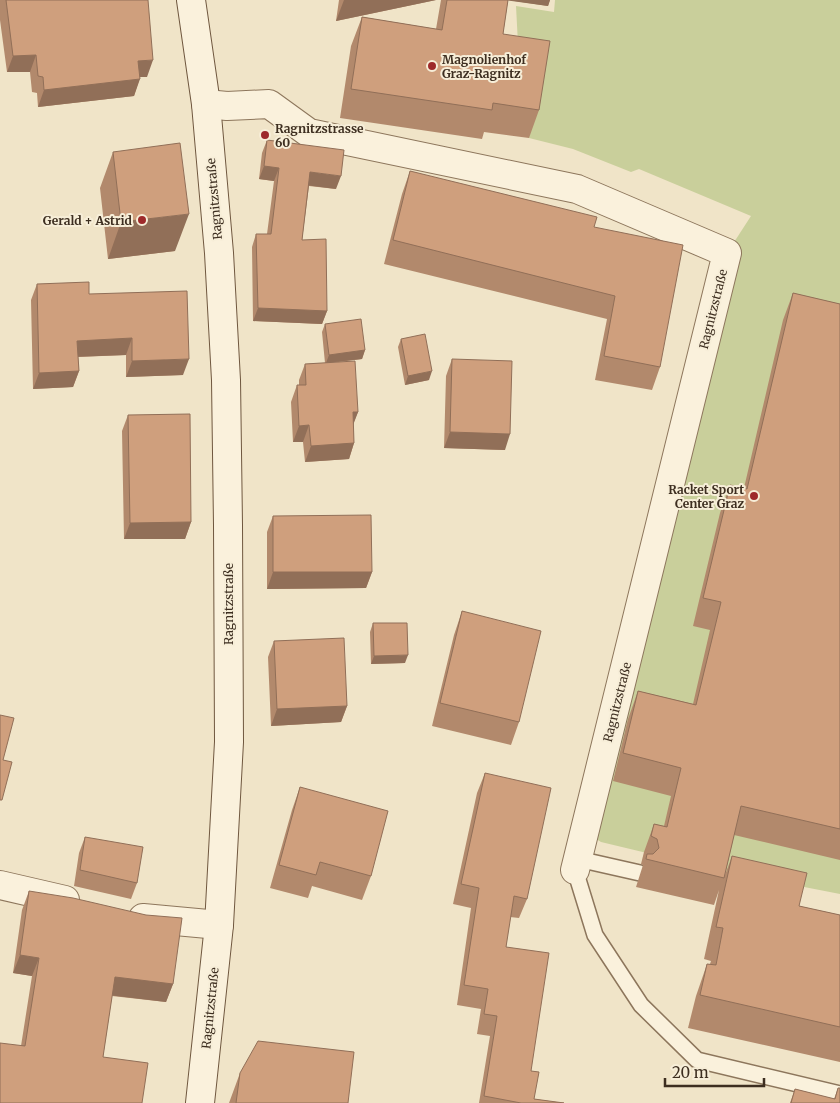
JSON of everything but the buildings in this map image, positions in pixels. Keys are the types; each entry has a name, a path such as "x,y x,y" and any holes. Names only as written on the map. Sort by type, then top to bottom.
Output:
{"street":[{"name":"Ragnitzstraße","path":"192,0 206,104 219,254 226,380 229,742 219,925 200,1103"},
{"name":"Ragnitzstraße","path":"206,104 227,106 269,104 308,133 578,189 727,253 577,865"},
{"path":"0,885 86,905"},
{"path":"115,912 143,918 219,925"}],"lane":[{"path":"640,873 577,865 595,935 641,1005 697,1060 840,1094"}],"green space":[{"name":"Racket Sport Center Graz","path":"555,0 840,0 840,894 722,871 601,842 585,832 727,253 751,216 639,169 631,172 573,149 529,138 519,63 516,6 554,12"}],"place":[{"name":"Magnolienhof Graz-Ragnitz","path":"432,66"},
{"name":"Ragnitzstrasse 60","path":"265,135"},
{"name":"Gerald + Astrid","path":"142,220"},
{"name":"Racket Sport Center Graz","path":"754,496"}]}
